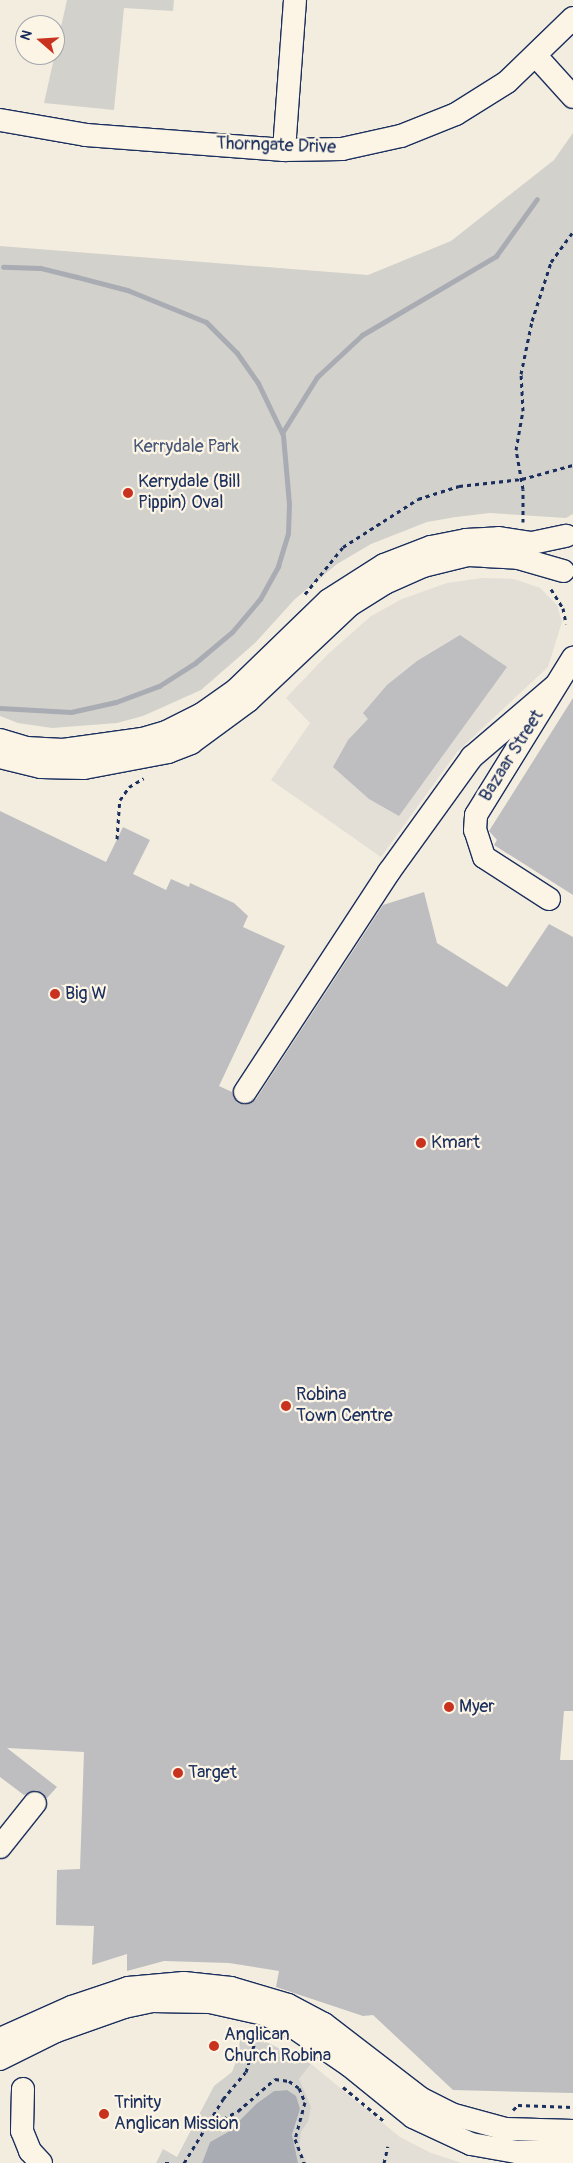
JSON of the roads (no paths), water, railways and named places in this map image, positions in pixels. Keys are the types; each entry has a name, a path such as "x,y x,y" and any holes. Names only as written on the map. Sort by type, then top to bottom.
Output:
{"street":[{"path":"284,150 296,0"},
{"name":"Thorngate Drive","path":"0,120 86,134 284,150 342,149 429,126 478,101 536,56 573,18"},
{"path":"536,56 573,97"},
{"path":"561,579 559,553 569,533"},
{"path":"0,740 26,748 63,750 142,739 166,732 202,714 236,690 329,600 384,565 431,547 466,540 499,538 532,543 569,533"},
{"path":"0,757 23,764 58,769 94,766 168,752 191,743 248,702 350,604 385,583 423,566 468,555 518,558 561,579"},
{"name":"Bazaar Street","path":"548,899 510,877 484,857 475,830 476,815 573,658"},
{"path":"245,1092 389,872 472,757 554,687"},
{"path":"0,766 12,769 23,764"},
{"path":"0,1847 35,1803"},
{"path":"0,2039 72,2007 128,1988 184,1983 231,1988 288,2005 324,2024 420,2098 450,2114 506,2129 563,2131 563,2154 479,2147 432,2127 399,2108 350,2066 296,2029 264,2014 210,2002 152,2001 124,2006 74,2023 0,2059"},
{"path":"23,2089 20,2112 22,2131 29,2159"}],"waterway":[{"path":"282,433 317,377 362,335 496,256 537,199"},
{"path":"0,708 71,712 116,702 159,686 195,663 232,632 260,599 278,566 288,533 289,504 283,435 258,383 237,353 206,322 127,290 40,268 3,267"}],"place":[{"name":"Kerrydale (Bill Pippin) Oval","path":"128,493"},
{"name":"Big W","path":"55,994"},
{"name":"Kmart","path":"421,1143"},
{"name":"Robina Town Centre","path":"286,1406"},
{"name":"Myer","path":"449,1707"},
{"name":"Target","path":"178,1773"},
{"name":"Anglican Church Robina","path":"214,2046"},
{"name":"Trinity Anglican Mission","path":"104,2114"}],"park label":[{"name":"Kerrydale Park","path":"186,447"}]}
